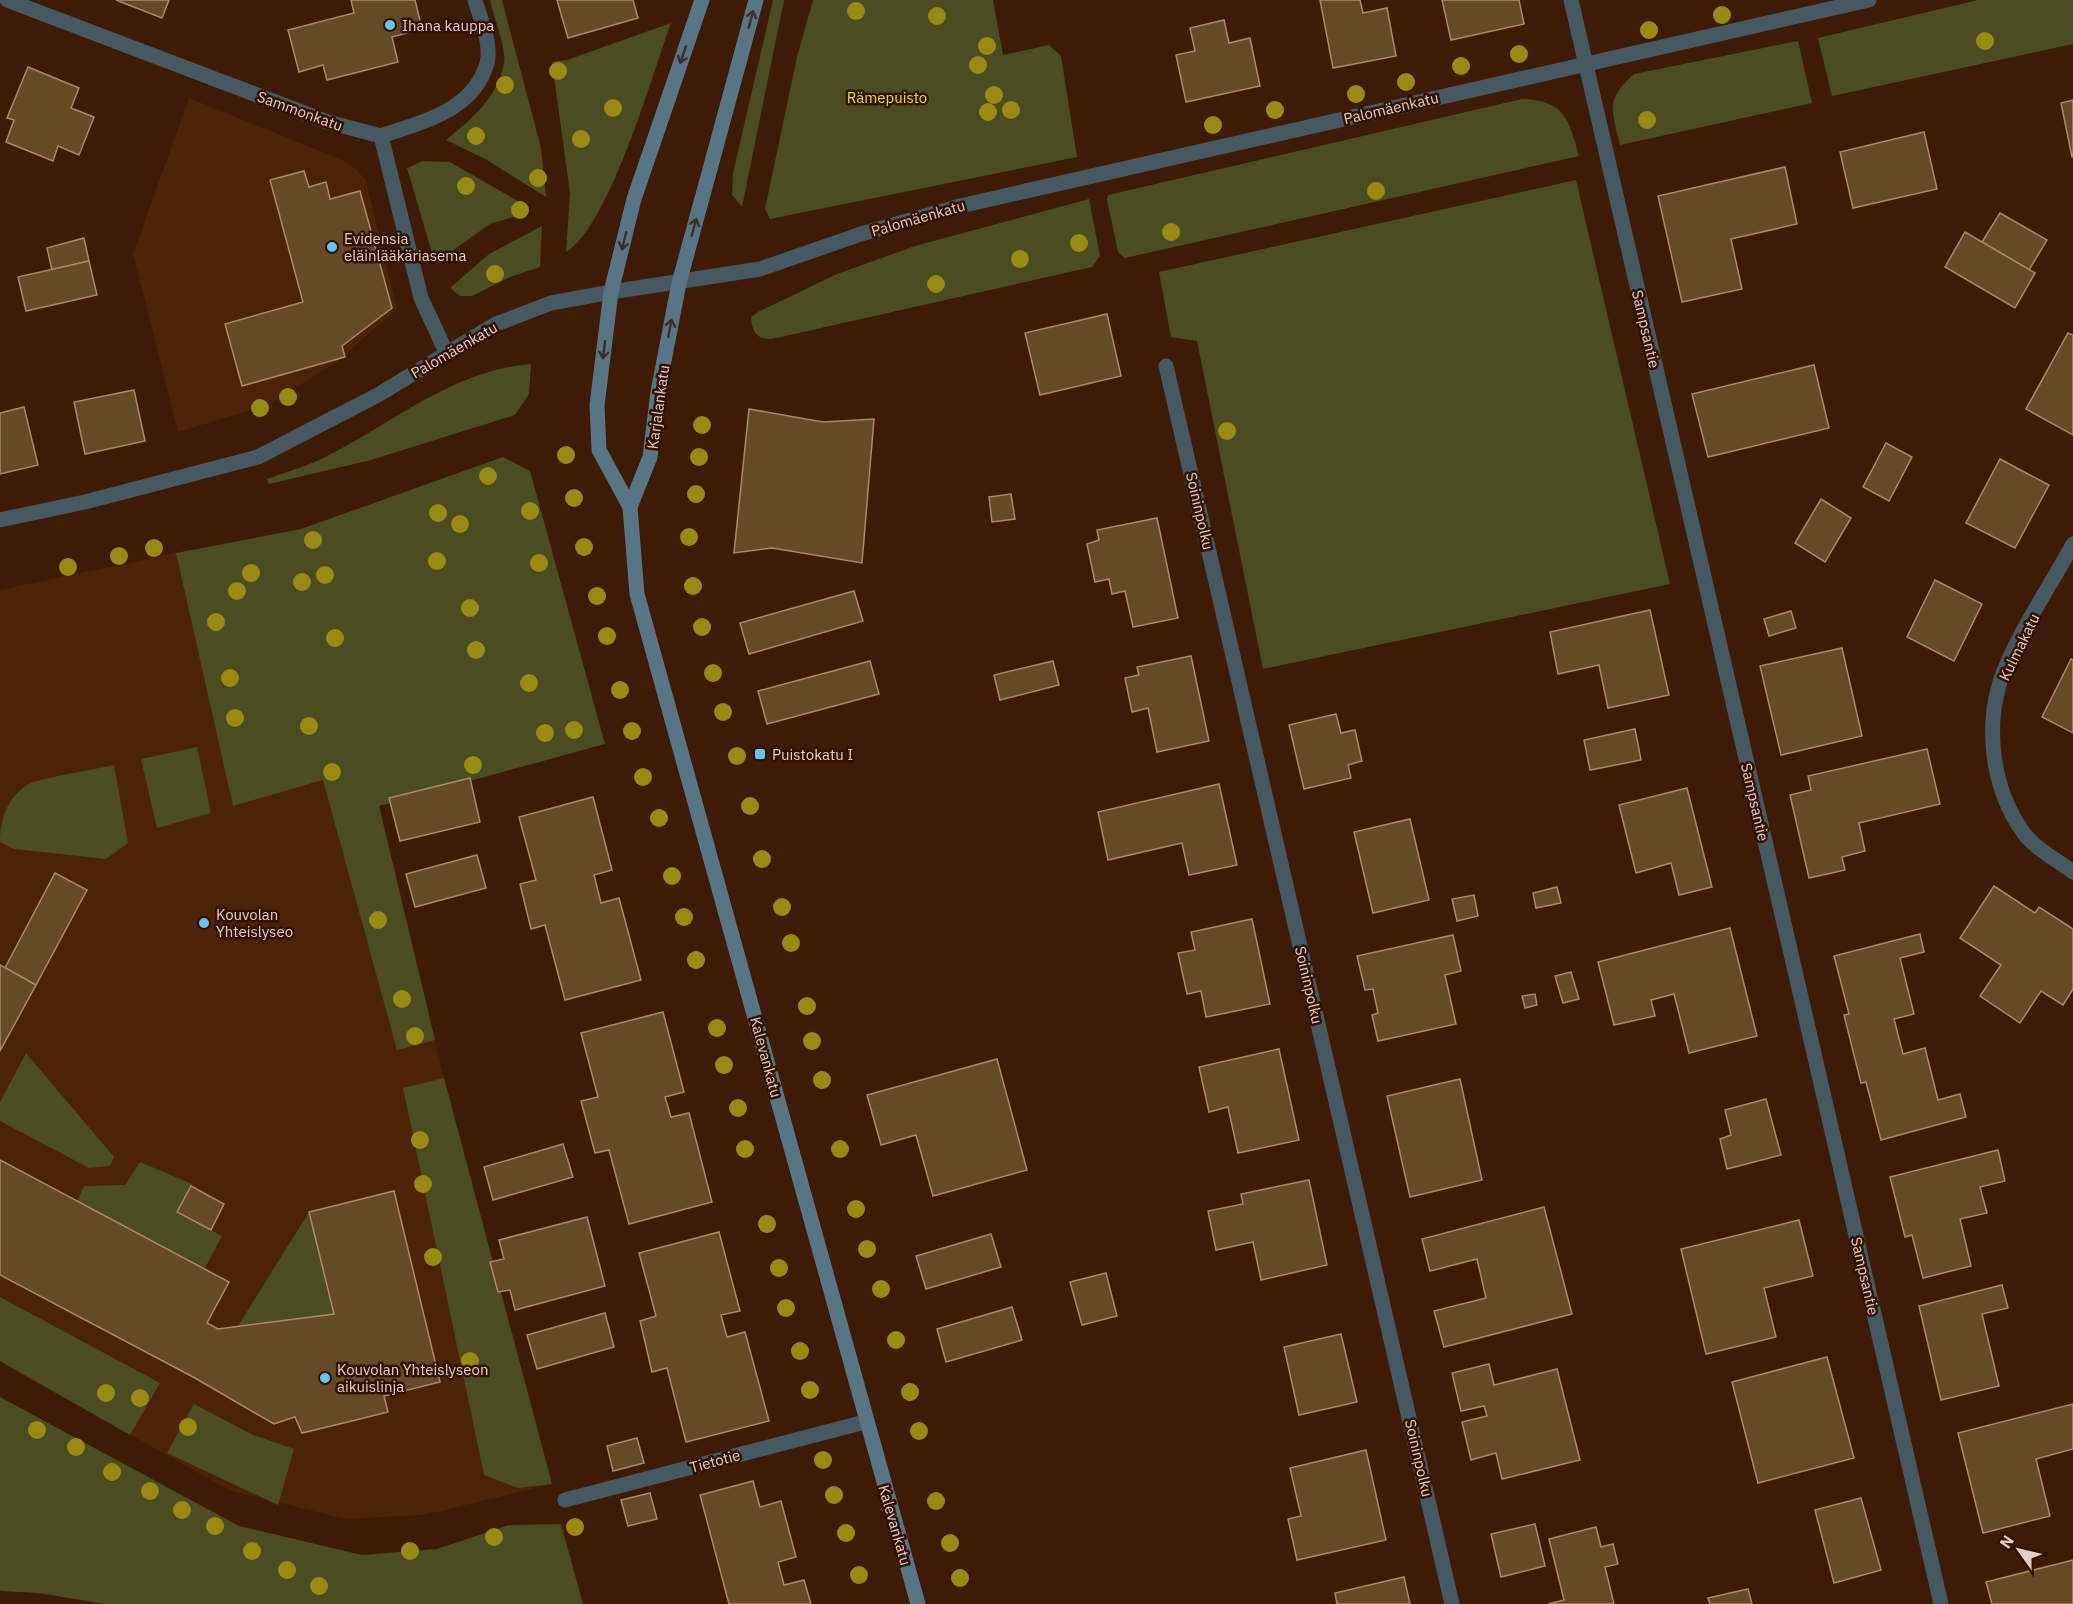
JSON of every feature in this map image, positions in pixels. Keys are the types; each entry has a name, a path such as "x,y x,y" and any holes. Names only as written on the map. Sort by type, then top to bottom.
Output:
{"main road":[{"path":"630,507 599,450 597,405 611,292 634,199 702,0"},
{"name":"Karjalankatu","path":"630,507 650,457 658,392 679,283 756,0"},
{"name":"Kalevankatu","path":"630,507 637,594 865,1422 918,1604"}],"street":[{"name":"Sammonkatu","path":"7,0 328,122 381,136"},
{"path":"447,354 421,298 381,136 446,113 467,96 480,78 488,62 486,42 475,0"},
{"name":"Sampsantie","path":"1571,0 1584,65 1941,1604"},
{"name":"Palomäenkatu","path":"0,520 85,502 258,457 376,396 496,324 538,307 611,292 760,269 861,234 960,206 1869,0"},
{"name":"Soininpolku","path":"1166,366 1452,1604"},
{"name":"Kulmakatu","path":"2073,544 2012,656 2000,683 1992,721 1994,758 1998,775 2003,793 2023,833 2073,872"},
{"name":"Tietotie","path":"565,1500 865,1422"}],"shaded area":[{"path":"189,98 345,161 356,169 366,180 397,309 335,363 268,405 178,432 133,254"},
{"name":"Kouvolan Yhteislyseo","path":"176,553 233,805 363,769 379,805 444,1078 552,1484 424,1515 345,1519 229,1490 0,1362 0,590"}],"green space":[{"path":"490,0 502,0 541,148 546,197 487,160 446,140 465,124 490,97 501,75 504,50"},
{"path":"773,0 784,0 742,207 732,195 733,173"},
{"name":"Rämepuisto","path":"813,0 993,0 1003,55 1049,45 1061,56 1077,157 770,219 765,209 797,57"},
{"path":"1978,0 2073,0 2073,44 1832,96 1818,38"},
{"path":"671,23 628,148 613,182 598,213 582,237 566,252 570,193 552,62 567,60"},
{"path":"1798,41 1812,103 1620,145 1613,106 1618,91 1634,74"},
{"path":"1522,99 1547,103 1562,114 1568,122 1579,156 1125,258 1118,252 1107,200 1108,195"},
{"path":"423,161 450,162 528,207 527,213 490,224 435,263 407,168"},
{"path":"1576,180 1670,584 1263,669 1197,341 1171,337 1159,272"},
{"path":"1089,199 1100,256 1092,267 772,339 762,338 752,327 751,317 758,312 837,274 915,246"},
{"path":"542,226 540,267 510,277 472,296 460,296 450,288 489,254"},
{"path":"531,364 529,394 515,415 371,460 269,484 267,479 323,458 448,388 502,368"},
{"path":"503,457 530,471 605,744 379,806 435,1040 397,1050 323,780 233,806 176,553 301,529"},
{"path":"197,747 211,813 157,828 141,759"},
{"path":"114,765 128,843 106,859 14,849 0,842 1,826 6,810 14,796 27,785"},
{"path":"26,1053 114,1157 110,1166 89,1168 0,1121 0,1102"},
{"path":"444,1078 552,1484 518,1488 484,1475 403,1088"},
{"path":"140,1162 192,1184 177,1212 222,1236 205,1268 77,1201 84,1186 125,1185"},
{"path":"309,1212 334,1314 238,1326"},
{"path":"0,1297 160,1383 130,1435 0,1361"},
{"path":"0,1397 239,1526 362,1555 437,1549 509,1525 561,1524 583,1604 104,1604 39,1593 0,1591"},
{"path":"194,1404 253,1435 294,1449 278,1505 167,1453"}],"building":[{"path":"116,0 169,0 162,18"},
{"path":"351,0 415,0 422,29 392,37 398,62 327,80 323,65 299,72 288,30 354,13"},
{"path":"557,0 633,0 638,18 568,38"},
{"path":"1320,0 1360,0 1363,13 1387,8 1396,56 1333,68"},
{"path":"1442,0 1519,0 1524,24 1451,40"},
{"path":"1224,20 1229,43 1250,38 1260,86 1186,102 1176,55 1195,51 1190,28"},
{"path":"28,67 79,88 71,108 94,117 79,155 58,146 53,161 6,142 14,120 7,118"},
{"path":"2073,100 2073,157 2072,157 2061,103"},
{"path":"1924,132 1937,189 1853,208 1840,152"},
{"path":"1785,167 1797,224 1731,239 1742,289 1682,302 1658,196"},
{"name":"Evidensia eläinlääkäriasema","path":"304,171 309,187 326,182 330,199 360,191 392,308 342,346 345,357 242,386 225,324 303,302 270,180"},
{"path":"2000,213 2047,240 2029,270 1982,242"},
{"path":"1965,232 2035,273 2015,308 1945,267"},
{"path":"84,238 89,261 52,270 47,248"},
{"path":"89,261 97,295 26,311 18,277"},
{"path":"1107,314 1121,376 1040,395 1025,333"},
{"path":"2068,333 2073,335 2073,435 2026,409"},
{"path":"1814,365 1829,428 1708,457 1692,394"},
{"path":"134,390 145,441 85,454 74,402"},
{"path":"24,407 38,465 0,474 0,413"},
{"path":"749,409 823,422 874,419 862,563 772,548 734,553"},
{"path":"1886,443 1912,457 1889,501 1863,487"},
{"path":"2000,459 2049,485 2015,548 1966,523"},
{"path":"1011,494 1015,519 992,522 989,497"},
{"path":"1821,499 1851,518 1825,562 1795,543"},
{"path":"1157,518 1178,618 1133,627 1125,591 1112,594 1109,579 1095,582 1087,544 1099,540 1097,530"},
{"path":"1935,580 1982,604 1954,661 1907,637"},
{"path":"854,591 863,621 749,654 740,623"},
{"path":"1650,610 1669,695 1608,708 1599,665 1558,674 1550,632"},
{"path":"1791,611 1796,628 1769,636 1764,619"},
{"path":"1842,648 1862,736 1781,755 1760,666"},
{"path":"1191,656 1209,741 1157,752 1148,708 1132,712 1125,678 1139,675 1137,667"},
{"path":"2071,659 2073,660 2073,733 2042,717"},
{"path":"870,661 879,694 767,724 758,691"},
{"path":"1053,661 1059,685 1000,700 994,675"},
{"path":"1336,714 1341,733 1355,730 1362,761 1348,765 1351,778 1304,789 1289,725"},
{"path":"1635,729 1641,760 1590,770 1584,740"},
{"path":"1927,749 1940,804 1859,823 1865,851 1842,857 1845,870 1809,878 1790,795 1811,790 1808,776"},
{"path":"470,778 480,822 400,841 389,798"},
{"path":"1219,784 1237,865 1189,875 1182,843 1108,860 1098,812"},
{"path":"1687,788 1712,887 1679,895 1671,863 1636,873 1619,805"},
{"path":"593,797 612,870 594,875 601,903 619,898 641,980 565,1000 545,925 531,929 520,884 536,880 519,817"},
{"path":"1410,819 1429,900 1373,913 1354,832"},
{"path":"477,855 486,888 415,907 406,874"},
{"path":"55,873 87,890 36,985 5,968"},
{"path":"1994,886 2035,913 2039,907 2073,929 2073,989 2063,1005 2041,991 2020,1023 1980,996 2001,965 1960,938"},
{"path":"1557,887 1561,903 1536,908 1533,893"},
{"path":"1474,895 1478,916 1457,921 1452,899"},
{"path":"1252,919 1270,1004 1206,1017 1201,991 1187,994 1178,953 1195,950 1191,932"},
{"path":"1730,928 1757,1036 1689,1053 1674,994 1651,1000 1655,1016 1614,1025 1598,962"},
{"path":"1920,934 1924,952 1900,958 1914,1014 1894,1019 1903,1054 1925,1048 1938,1100 1960,1094 1966,1117 1881,1140 1866,1082 1861,1083 1844,1015 1849,1014 1834,956"},
{"path":"1453,935 1461,971 1445,975 1456,1024 1378,1041 1372,1015 1378,1013 1373,989 1365,990 1357,956"},
{"path":"0,965 36,985 0,1051"},
{"path":"1571,972 1579,999 1563,1003 1555,976"},
{"path":"1535,994 1537,1005 1525,1008 1522,996"},
{"path":"663,1012 684,1092 665,1097 671,1117 689,1113 712,1202 629,1224 609,1150 595,1153 581,1101 598,1097 581,1033"},
{"path":"1279,1049 1299,1140 1238,1153 1228,1107 1209,1112 1199,1067"},
{"path":"997,1059 1027,1170 933,1196 916,1135 881,1145 867,1095"},
{"path":"1460,1079 1482,1180 1410,1197 1387,1096"},
{"path":"1766,1099 1781,1155 1727,1169 1720,1139 1731,1135 1725,1110"},
{"path":"563,1144 573,1177 493,1200 484,1167"},
{"path":"1998,1150 2005,1181 1980,1187 1987,1213 1960,1219 1971,1266 1923,1278 1912,1235 1905,1237 1890,1177"},
{"path":"0,1160 229,1282 207,1323 218,1329 334,1314 309,1212 394,1191 440,1382 384,1396 388,1412 302,1433 295,1417 274,1424 195,1378 0,1275"},
{"path":"1309,1180 1327,1265 1261,1280 1253,1242 1216,1250 1208,1211 1243,1204 1241,1194"},
{"path":"191,1186 224,1204 211,1230 177,1212"},
{"path":"1544,1207 1572,1314 1444,1347 1434,1311 1486,1298 1477,1259 1430,1271 1422,1239"},
{"path":"587,1217 605,1286 515,1310 510,1290 498,1292 490,1262 504,1259 499,1240"},
{"path":"1799,1220 1813,1276 1764,1288 1776,1337 1706,1354 1681,1249"},
{"path":"719,1232 740,1311 721,1315 727,1337 745,1332 769,1421 686,1442 667,1368 652,1372 640,1321 656,1316 639,1253"},
{"path":"991,1234 1001,1267 926,1289 916,1256"},
{"path":"1106,1273 1117,1316 1082,1325 1070,1282"},
{"path":"2002,1285 2008,1308 1982,1314 1999,1386 1941,1400 1919,1306"},
{"path":"1012,1307 1022,1340 946,1362 937,1329"},
{"path":"605,1313 614,1347 537,1369 527,1335"},
{"path":"1341,1334 1357,1402 1299,1415 1284,1347"},
{"path":"1827,1357 1854,1458 1758,1483 1732,1382"},
{"path":"1489,1364 1494,1385 1557,1369 1580,1460 1502,1479 1496,1453 1471,1460 1462,1422 1487,1416 1484,1406 1461,1411 1452,1373"},
{"path":"2073,1404 2073,1449 2036,1459 2050,1516 1983,1533 1958,1433"},
{"path":"637,1438 644,1463 613,1471 607,1446"},
{"path":"1366,1450 1386,1540 1297,1560 1288,1519 1301,1516 1290,1468"},
{"path":"753,1481 760,1507 781,1501 796,1557 778,1562 784,1585 804,1580 811,1604 729,1604 700,1495"},
{"path":"650,1493 657,1519 628,1526 621,1500"},
{"path":"1861,1498 1881,1570 1834,1583 1815,1510"},
{"path":"1535,1524 1545,1566 1501,1577 1491,1534"},
{"path":"1596,1527 1601,1547 1613,1544 1618,1564 1605,1567 1614,1604 1548,1604 1564,1600 1549,1539"},
{"path":"2073,1560 2073,1604 1992,1604 1986,1582"},
{"path":"1404,1577 1410,1604 1337,1604 1335,1593"},
{"path":"1748,1589 1752,1604 1710,1604 1708,1598"}],"place":[{"name":"Ihana kauppa","path":"390,25"},
{"name":"Evidensia eläinlääkäriasema","path":"332,247"},
{"name":"Puistokatu I","path":"760,754"},
{"name":"Kouvolan Yhteislyseo","path":"204,923"},
{"name":"Kouvolan Yhteislyseon aikuislinja","path":"325,1378"}]}
